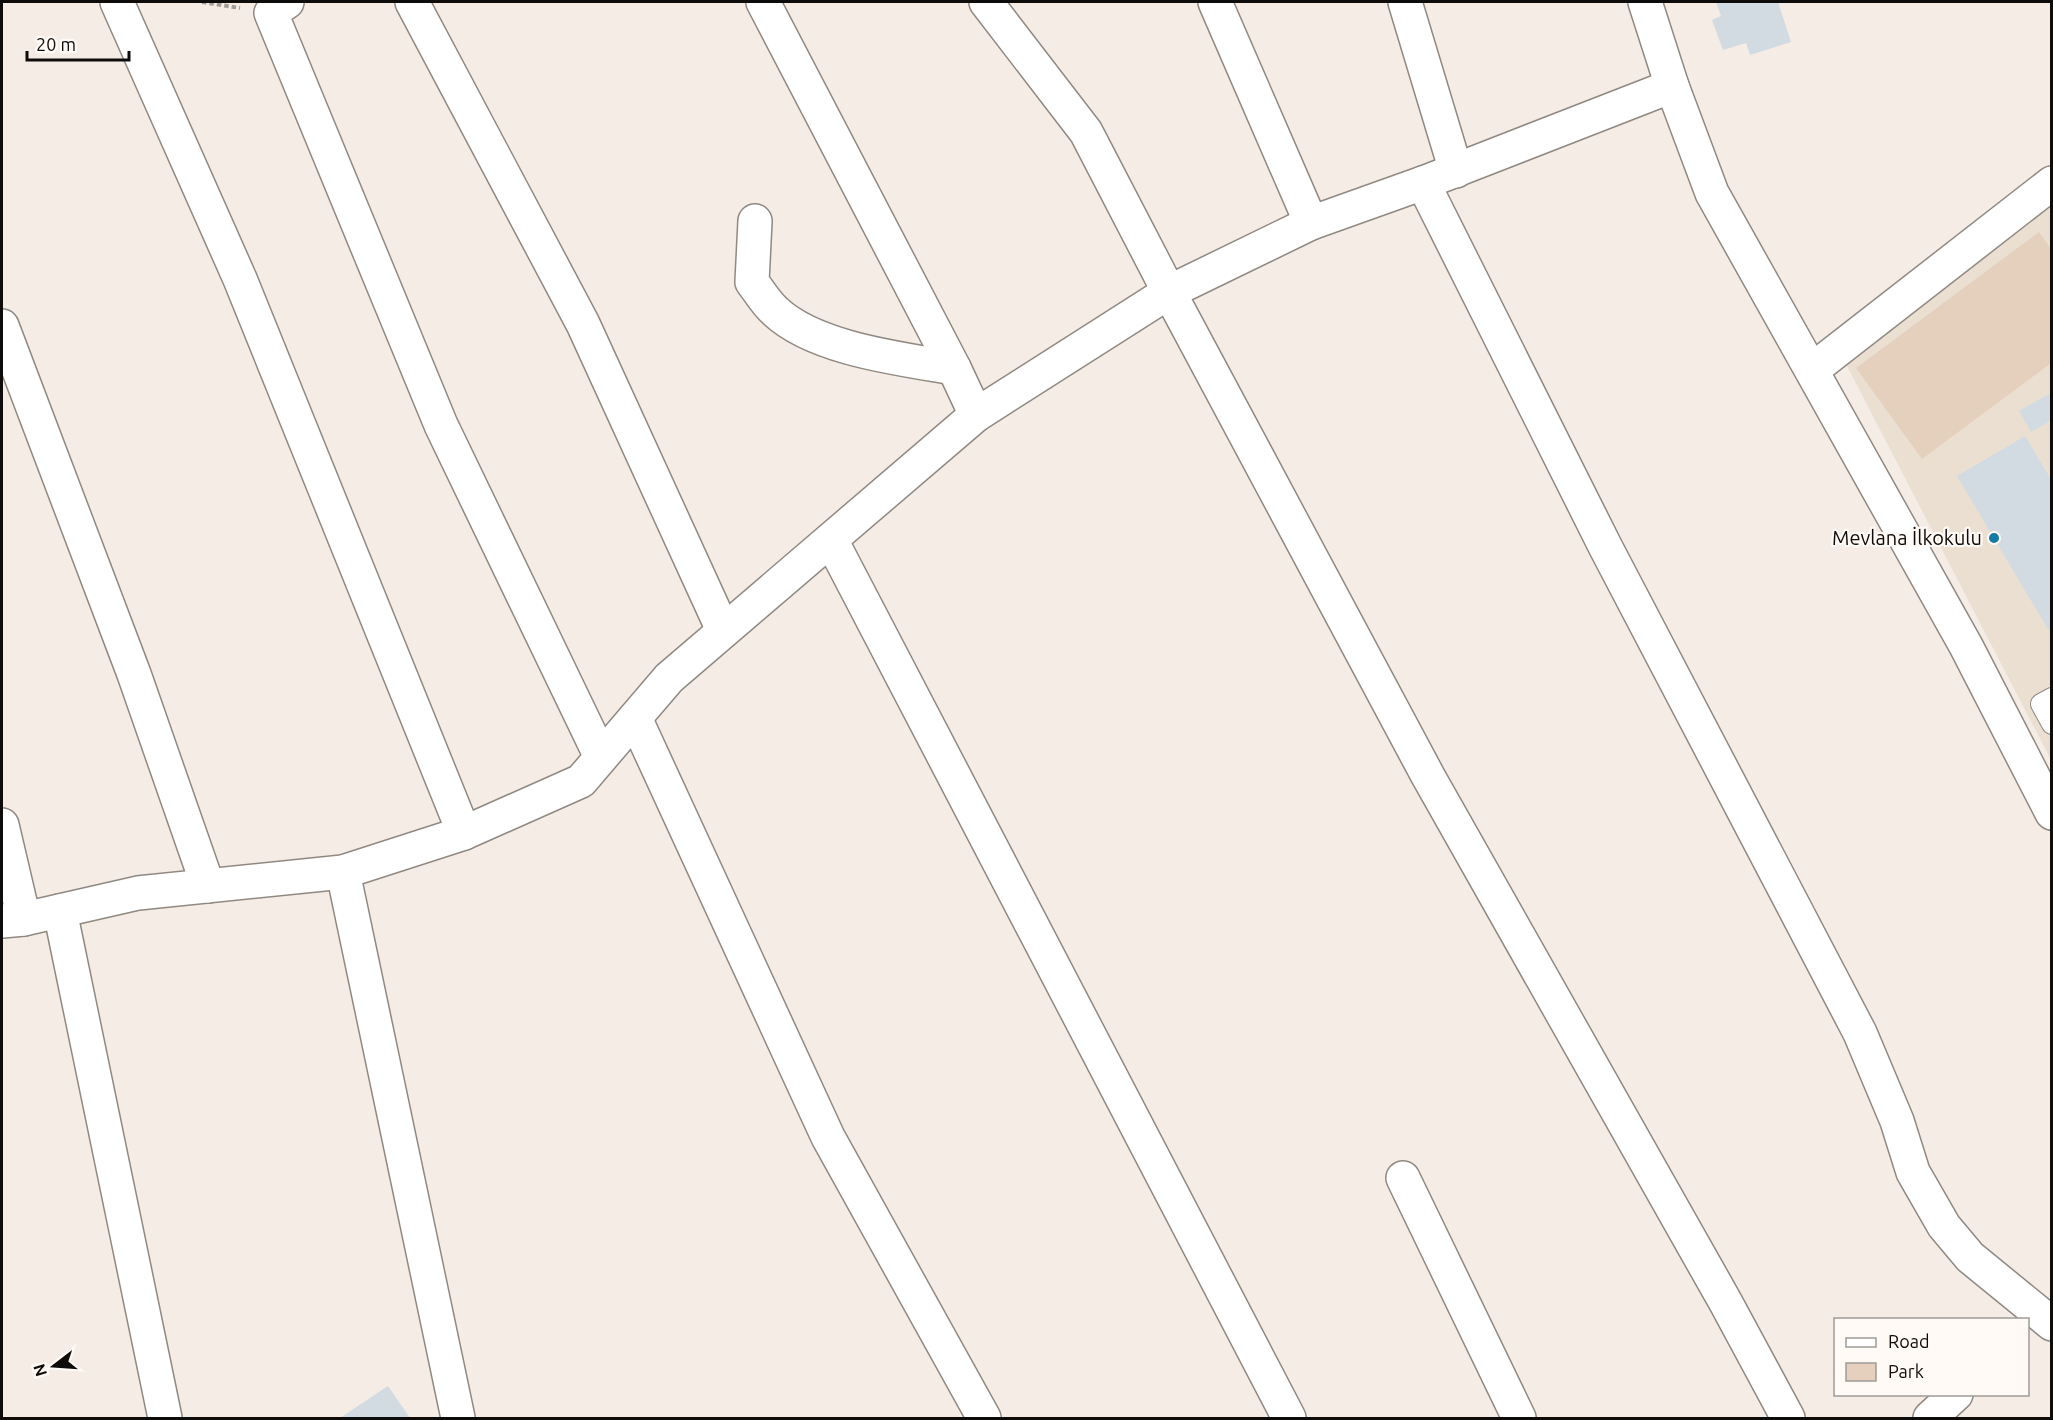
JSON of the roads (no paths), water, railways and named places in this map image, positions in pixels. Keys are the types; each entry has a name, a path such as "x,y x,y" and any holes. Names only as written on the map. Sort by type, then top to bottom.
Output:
{"street":[{"path":"117,2 240,279 464,833"},
{"path":"286,2 271,13 441,425 602,757"},
{"path":"412,2 583,324 723,630"},
{"path":"763,2 954,368 976,415"},
{"path":"986,2 1086,132 1428,776 1726,1303 1788,1419"},
{"path":"1215,2 1311,223"},
{"path":"1405,2 1456,171"},
{"path":"1645,2 1672,86 1712,193 1966,646 2052,813"},
{"path":"2,825 13,920 138,893 343,872 464,833 581,781 669,678 976,415 1169,292 1311,223 1456,171 1672,86"},
{"path":"1423,183 1606,548 1860,1033 1897,1121 1913,1172 1944,1226 1970,1257 2043,1320"},
{"path":"1812,370 2052,183"},
{"path":"754,221 752,282 775,312 808,333 864,351 954,368"},
{"path":"4,341 134,674 208,886"},
{"path":"831,540 1289,1419"},
{"path":"635,718 828,1137 984,1419"},
{"path":"343,872 458,1419"},
{"path":"60,911 165,1419"},
{"path":"1403,1178 1519,1419"},
{"path":"1930,1419 1955,1396"}],"lane":[{"path":"2052,698 2041,704 2052,724"}],"place":[{"name":"Mevlana İlkokulu","path":"1994,538"}]}
